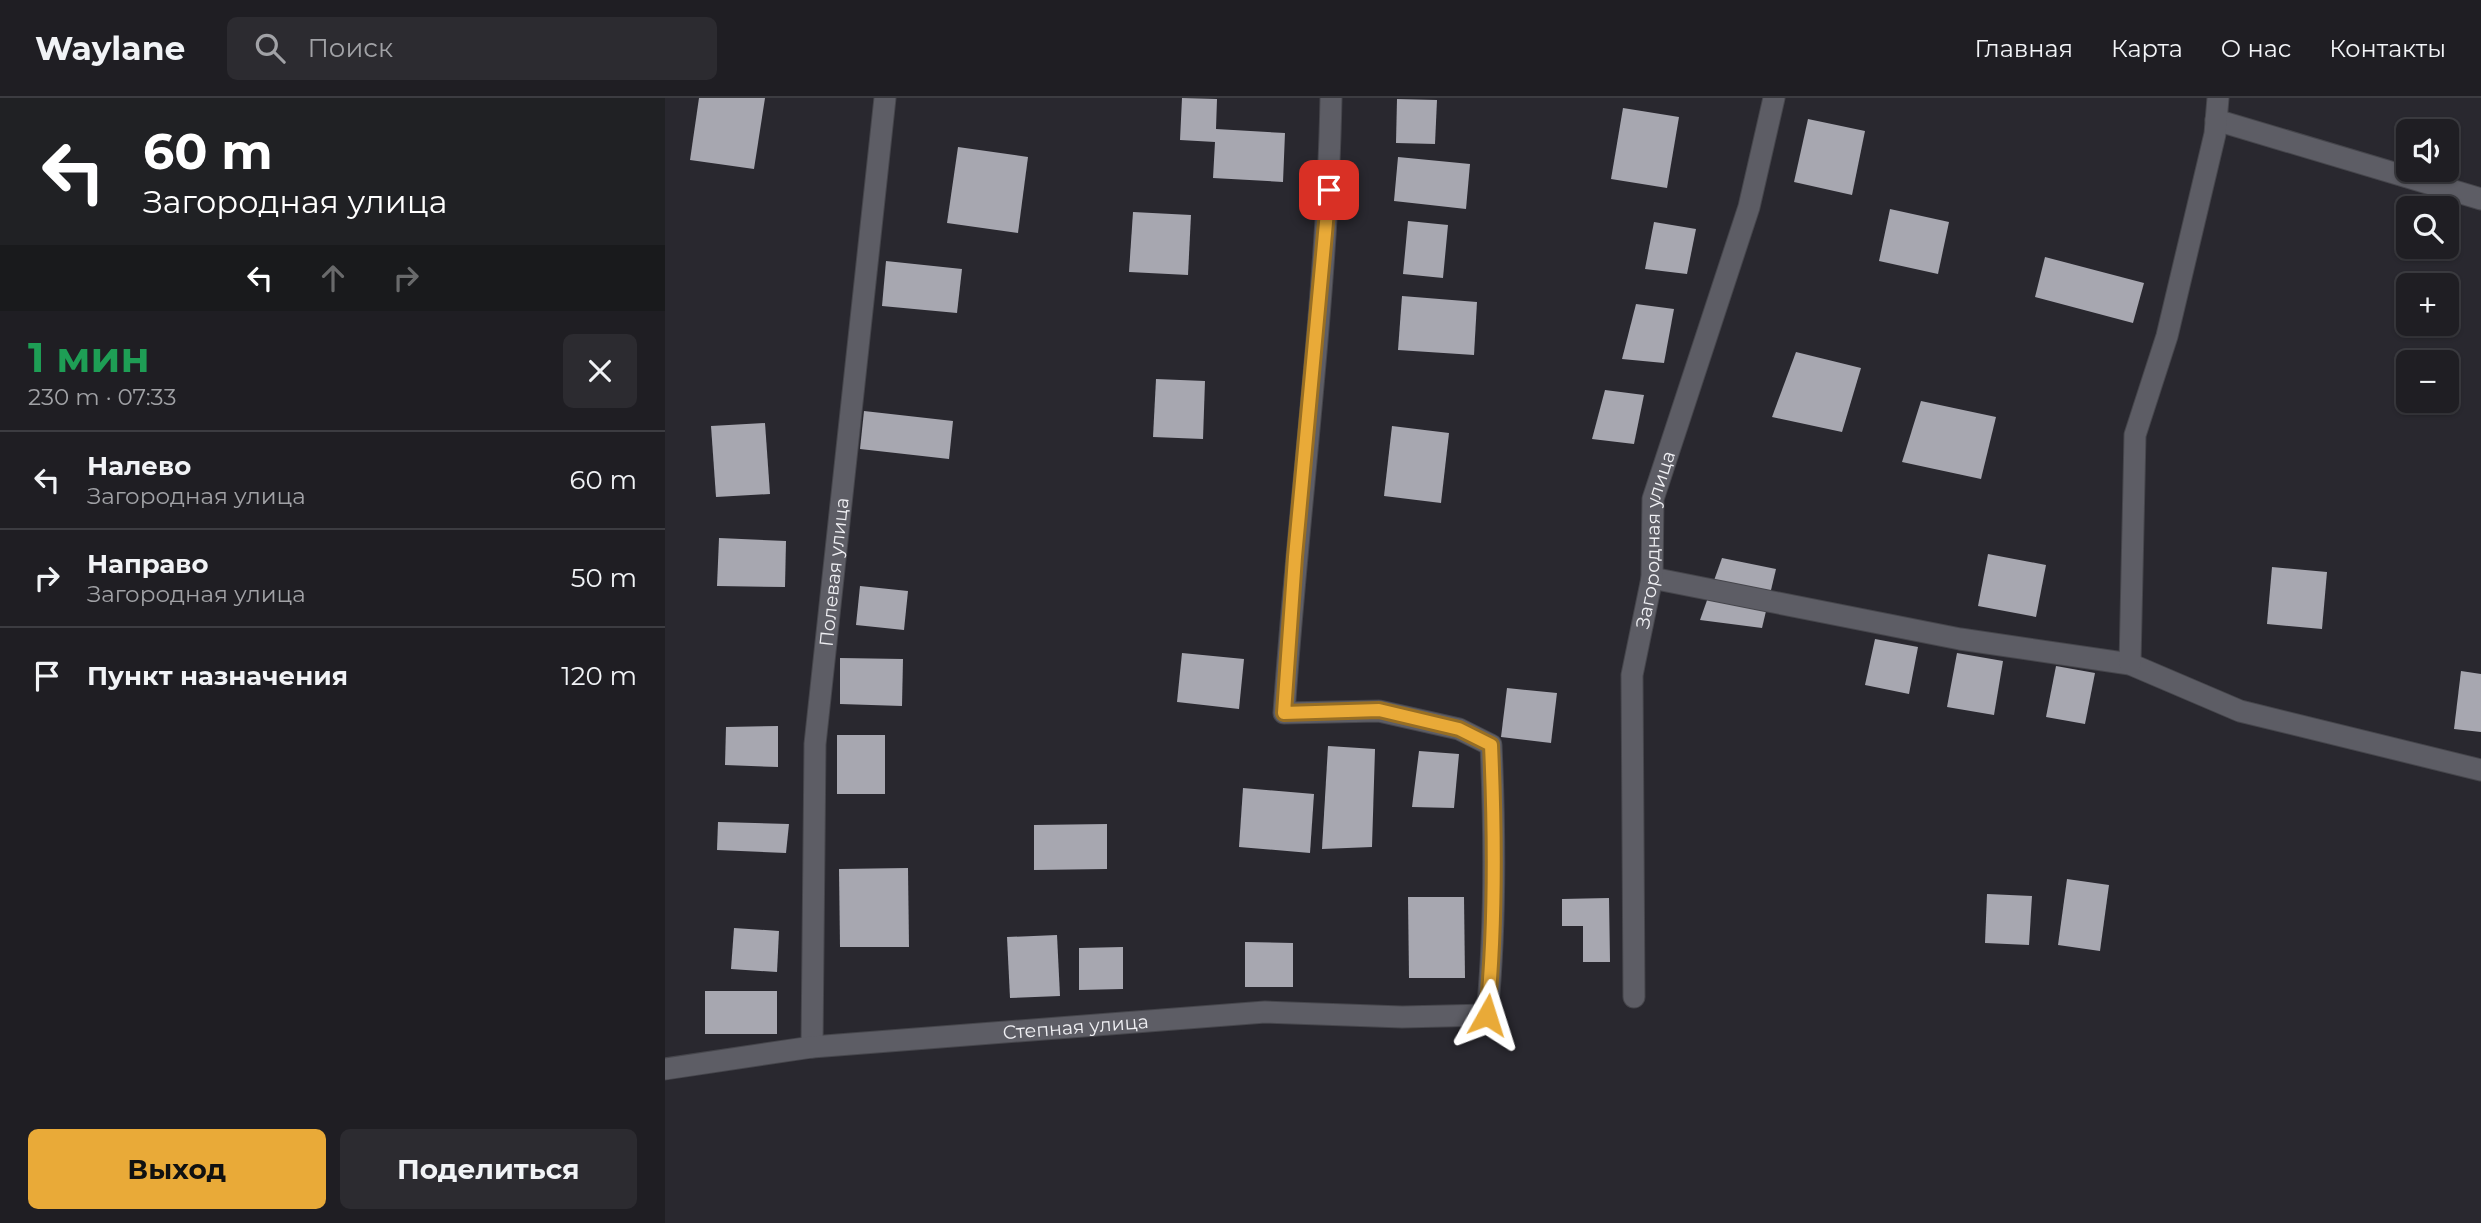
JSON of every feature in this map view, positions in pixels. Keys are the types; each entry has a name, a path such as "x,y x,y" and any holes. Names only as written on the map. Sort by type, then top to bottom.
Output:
{"street":[{"name":"Полевая улица","path":"812,1047 815,744 885,98"},
{"name":"Степная улица","path":"665,1069 812,1047 1265,1012 1402,1017 1487,1015 1493,956 1495,825 1491,745 1459,729 1379,710 1284,713 1295,557 1329,190 1331,98"},
{"name":"Загородная улица","path":"1635,997 1632,675 1652,578 1653,499 1749,207 1774,98"},
{"path":"2130,664 2135,435 2167,336 2216,120 2218,98"},
{"path":"2216,120 2481,199"},
{"path":"1652,578 1960,639 2130,664 2240,711 2481,770"}],"building":[{"path":"699,98 765,98 754,169 690,160"},
{"path":"1182,98 1217,99 1216,129 1285,133 1283,182 1213,178 1215,142 1180,140"},
{"path":"1397,99 1437,100 1435,144 1396,143"},
{"path":"1623,108 1679,117 1667,188 1611,179"},
{"path":"1808,119 1865,131 1852,195 1794,182"},
{"path":"958,147 1028,157 1018,233 947,223"},
{"path":"1398,157 1470,164 1466,209 1394,201"},
{"path":"1890,209 1949,222 1938,274 1879,261"},
{"path":"1133,212 1191,215 1188,275 1129,272"},
{"path":"1408,221 1448,225 1443,278 1403,274"},
{"path":"1654,222 1696,229 1687,274 1645,269"},
{"path":"2045,257 2144,283 2133,323 2035,297"},
{"path":"886,261 962,269 957,313 882,306"},
{"path":"1402,296 1477,302 1474,355 1398,350"},
{"path":"1636,304 1674,309 1664,363 1622,359"},
{"path":"1796,352 1861,368 1842,432 1772,417"},
{"path":"1156,379 1205,381 1203,439 1153,437"},
{"path":"1605,390 1644,395 1634,444 1592,439"},
{"path":"1921,401 1996,417 1981,479 1902,462"},
{"path":"864,411 953,421 949,459 860,449"},
{"path":"765,423 770,494 716,497 711,426"},
{"path":"1392,426 1449,433 1441,503 1384,496"},
{"path":"719,538 786,541 785,587 717,586"},
{"path":"1988,554 2046,565 2036,617 1978,606"},
{"path":"1722,558 1776,569 1762,628 1700,620"},
{"path":"2272,567 2327,572 2322,629 2267,624"},
{"path":"860,586 908,591 904,630 856,625"},
{"path":"1875,639 1918,647 1909,694 1865,685"},
{"path":"1182,653 1244,659 1239,709 1177,702"},
{"path":"1957,653 2003,661 1994,715 1947,707"},
{"path":"840,658 903,659 902,706 840,704"},
{"path":"2056,666 2095,673 2085,724 2046,717"},
{"path":"2461,671 2481,674 2481,732 2454,729"},
{"path":"1507,688 1557,693 1551,743 1501,737"},
{"path":"778,726 778,767 725,765 726,727"},
{"path":"837,735 885,735 885,794 837,794"},
{"path":"1328,746 1375,749 1372,847 1322,849"},
{"path":"1419,751 1459,754 1454,808 1412,807"},
{"path":"1243,788 1314,794 1310,853 1239,847"},
{"path":"718,822 789,824 786,853 717,850"},
{"path":"1107,824 1107,869 1034,870 1034,825"},
{"path":"908,868 909,947 840,947 839,869"},
{"path":"2067,879 2109,885 2100,951 2058,945"},
{"path":"1987,894 2032,896 2029,945 1985,943"},
{"path":"1408,897 1464,897 1465,978 1409,978"},
{"path":"1609,898 1610,962 1583,962 1583,926 1562,926 1562,899"},
{"path":"734,928 779,931 777,972 731,969"},
{"path":"1057,935 1060,996 1010,998 1007,937"},
{"path":"1245,942 1293,943 1293,987 1245,987"},
{"path":"1123,947 1123,989 1079,990 1079,948"},
{"path":"705,991 777,991 777,1034 705,1034"}],"route":[{"path":"1329,190 1295,557 1284,713 1379,710 1459,729 1491,745 1495,825 1493,956 1487,1015"}]}
